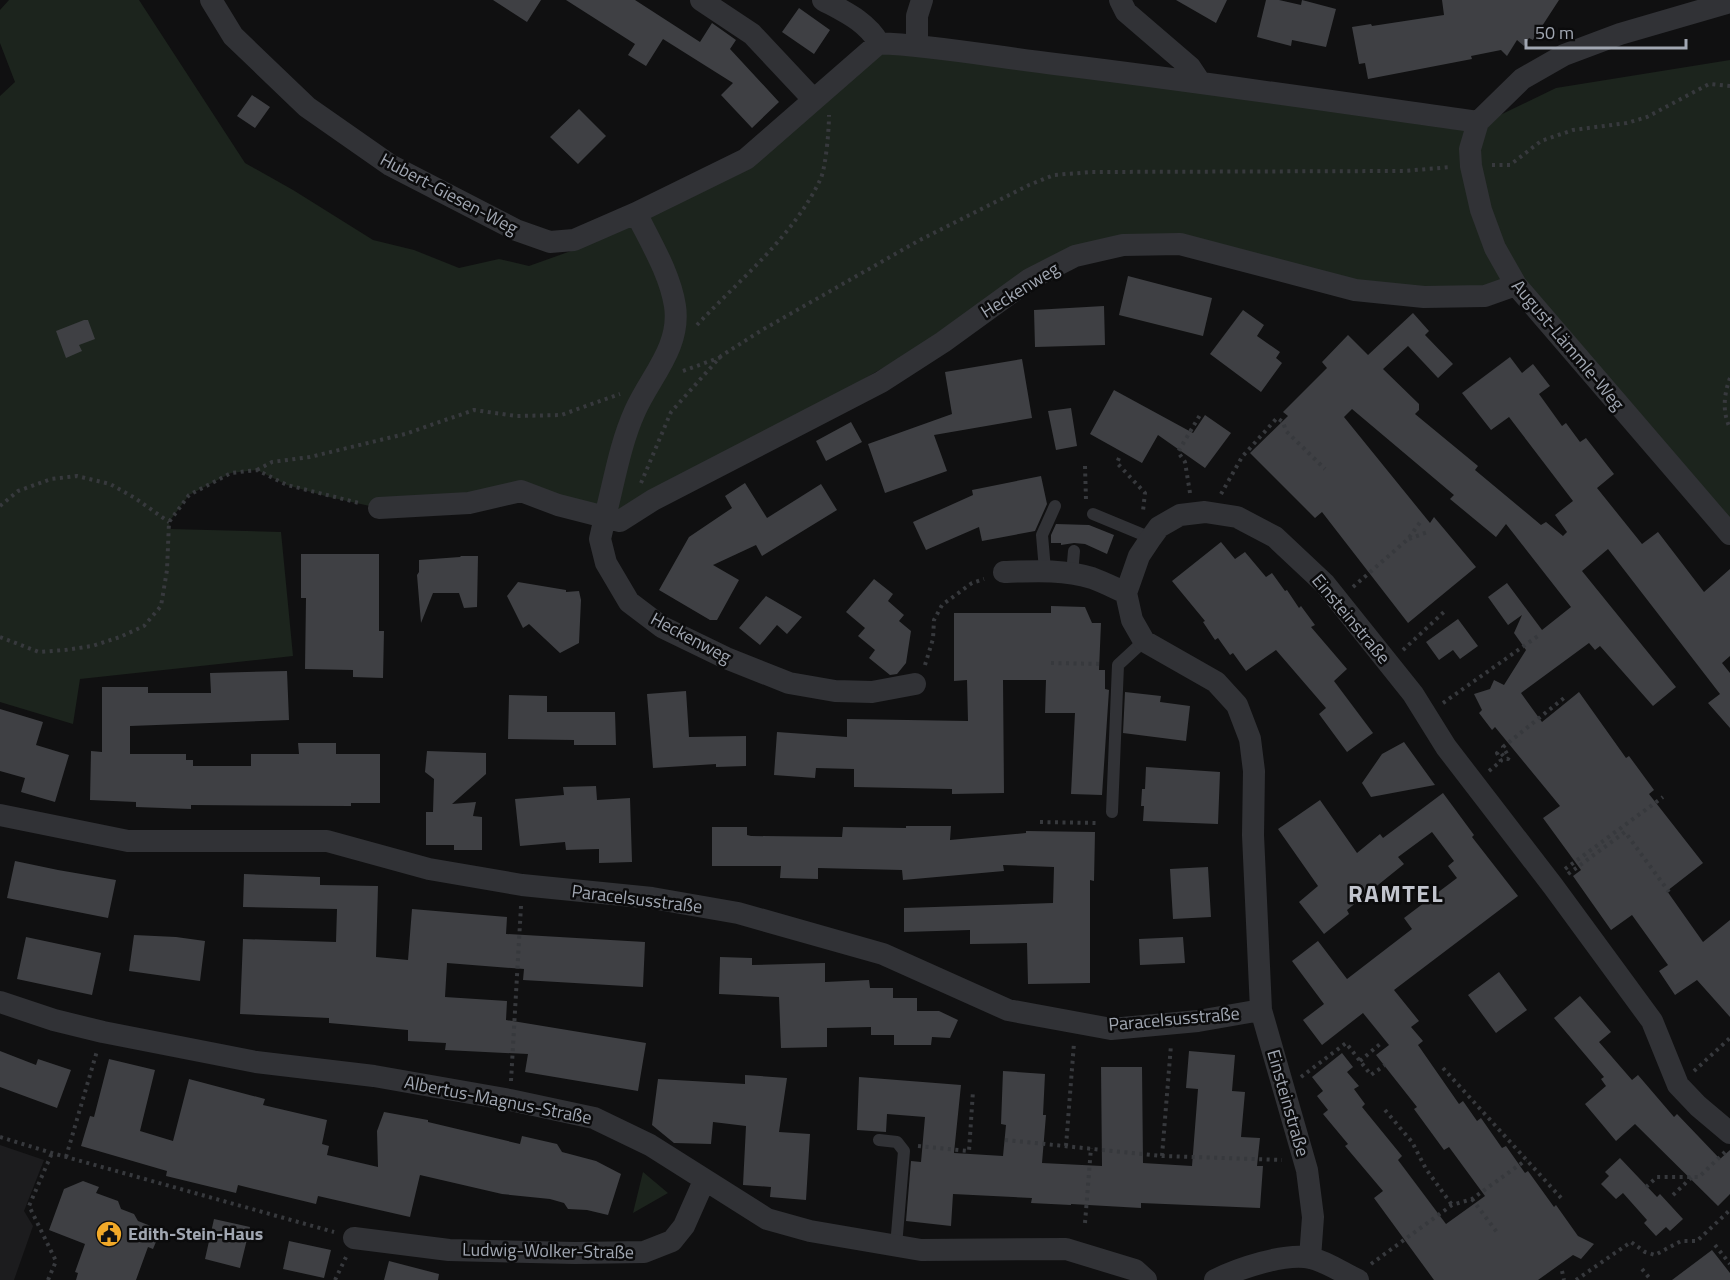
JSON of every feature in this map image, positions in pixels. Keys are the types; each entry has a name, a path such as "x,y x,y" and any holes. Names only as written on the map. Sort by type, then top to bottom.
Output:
{"street":[{"name":"Hubert-Giesen-Weg","path":"211,0 233,36 307,107 390,165 516,230 550,242 574,240 636,213"},
{"path":"701,0 752,34 817,96"},
{"path":"823,0 857,18 872,31 879,43"},
{"path":"917,45 917,16 922,0"},
{"path":"1120,0 1126,12 1190,67 1200,82"},
{"path":"636,213 746,159 879,43 917,45 1002,58 1200,82 1478,122 1522,79 1564,55 1620,34 1720,2"},
{"name":"August-Lämmle-Weg","path":"1478,122 1470,149 1471,166 1481,210 1492,238 1516,285 1730,534"},
{"name":"Heckenweg","path":"636,213 668,279 675,308 673,333 665,359 635,411 600,539 606,563 629,602 662,627 726,658 789,683 835,691 872,692 915,684"},
{"name":"Heckenweg","path":"379,508 469,503 521,490 558,505 620,521 653,500 881,382 943,342 1030,279 1075,256 1123,245 1180,244 1355,290 1424,297 1485,296 1516,285"},
{"name":"Einsteinstraße","path":"1180,514 1210,513 1237,517 1275,537 1326,584 1389,663 1446,747 1551,883 1652,1021 1678,1085"},
{"path":"1144,641 1132,620 1126,593 1145,535 1180,514"},
{"path":"1004,572 1045,570 1072,574 1091,578 1126,593"},
{"name":"Einsteinstraße","path":"1144,641 1216,682 1237,705 1250,739 1254,771 1253,835 1261,1010 1307,1170 1312,1217 1310,1258"},
{"name":"Paracelsusstraße","path":"0,815 129,841 327,841 429,869 522,885 652,898 738,913 883,954 1008,1010 1111,1029 1173,1023 1261,1010"},
{"name":"Albertus-Magnus-Straße","path":"0,1002 54,1020 103,1032 256,1062 374,1076 510,1100 594,1118 650,1145 767,1219 810,1232 921,1250 1066,1249 1135,1270 1146,1280"},
{"path":"1678,1085 1698,1106 1730,1133"},
{"name":"Ludwig-Wolker-Straße","path":"354,1238 449,1250 644,1252 672,1241 684,1226 704,1180"},
{"path":"1215,1280 1238,1269 1288,1258 1310,1258 1362,1273"}],"lane":[{"path":"1045,570 1042,535 1055,506"},
{"path":"1094,514 1145,535"},
{"path":"1072,574 1074,551"},
{"path":"1112,812 1118,664 1144,641"},
{"path":"879,1140 897,1142 904,1151 896,1246"}],"path":[{"path":"0,637 39,652 101,643 144,626 161,606 167,570 169,522 189,495 231,473 257,470 272,462 310,457 405,434 474,410 516,416 561,415 721,356 918,241 1029,185 1054,175 1092,172 1403,171 1510,165 1541,141 1573,130 1627,123 1647,117 1709,84 1730,86"},
{"path":"695,327 781,237 803,208 822,176 830,109 817,96"},
{"path":"634,512 634,500 671,412 721,356"},
{"path":"1730,378 1725,392 1726,418 1730,428"},
{"path":"1180,514 1176,502 1190,494 1185,462 1178,452 1200,416"},
{"path":"1210,513 1242,457 1277,418 1283,422 1286,431 1325,469"},
{"path":"1119,458 1117,463 1145,494 1145,535"},
{"path":"257,470 287,485 379,508"},
{"path":"0,506 18,491 51,479 76,476 110,484 169,522"},
{"path":"1338,599 1408,539 1421,521"},
{"path":"1408,539 1430,531"},
{"path":"915,684 926,663 933,639 934,620 942,605 972,583 1004,572"},
{"path":"1389,663 1445,611"},
{"path":"1426,715 1538,636"},
{"path":"1051,663 1118,664"},
{"path":"1501,761 1497,753 1500,752 1508,759 1503,747 1564,698"},
{"path":"1551,883 1663,797"},
{"path":"1040,822 1097,824"},
{"path":"1551,883 1625,832 1669,892"},
{"path":"510,1100 522,885"},
{"path":"1063,1020 1059,1040 1074,1043 1066,1146"},
{"path":"1162,1156 1173,1023"},
{"path":"66,1157 103,1032"},
{"path":"1678,1085 1730,1038"},
{"path":"1284,1091 1346,1043 1371,1076 1385,1065"},
{"path":"1360,1061 1380,1044"},
{"path":"1443,1068 1562,1199"},
{"path":"904,1151 914,1145 969,1151 973,1091"},
{"path":"1385,1110 1412,1142 1426,1168 1452,1204"},
{"path":"0,1137 52,1154 354,1238"},
{"path":"1005,1140 1162,1156 1304,1160"},
{"path":"1646,1187 1657,1177 1699,1177 1730,1147"},
{"path":"1085,1223 1091,1149"},
{"path":"48,1280 56,1261 29,1206 52,1154"},
{"path":"1362,1273 1452,1204 1472,1200 1526,1160"},
{"path":"1673,1195 1692,1177"},
{"path":"1472,1200 1499,1235"},
{"path":"1576,1280 1631,1242 1655,1255 1681,1241 1697,1241 1730,1210"},
{"path":"1715,1245 1730,1264"},
{"path":"335,1280 344,1261"},
{"path":"1642,1269 1651,1280"},
{"path":"1562,1271 1564,1280"}],"shaded area":[{"path":"9,0 139,0 245,163 373,240 414,250 459,268 499,259 529,266 585,246 749,153 879,43 1500,115 1556,88 1730,60 1730,534 1516,285 1424,297 1180,244 1075,256 620,521 521,491 379,508 287,485 257,470 231,473 189,495 169,522 170,529 281,532 293,656 80,679 73,724 0,702 0,96 15,82 0,43 0,10"},
{"path":"0,1145 44,1160 24,1211 33,1226 14,1280 0,1280"},
{"path":"643,1172 668,1193 633,1213"}],"building":[{"path":"493,0 541,0 527,22"},
{"path":"566,0 635,0 700,42 712,23 736,40 730,49 779,102 752,128 721,95 733,83 663,39 646,66 628,55 635,44"},
{"path":"1176,0 1227,0 1216,23"},
{"path":"1266,0 1279,0 1301,5 1302,0 1336,9 1326,47 1292,40 1291,46 1257,37"},
{"path":"1442,0 1559,0 1533,40 1529,38 1524,46 1517,40 1507,56 1501,50 1471,56 1472,59 1368,79 1365,63 1359,64 1352,27 1444,15"},
{"path":"799,8 830,30 814,54 782,32"},
{"path":"252,95 270,107 255,128 237,116"},
{"path":"579,109 606,136 578,164 550,137"},
{"path":"1128,276 1212,298 1203,336 1119,315"},
{"path":"1104,306 1105,345 1035,347 1034,310"},
{"path":"1243,310 1264,325 1257,336 1280,352 1276,358 1282,363 1261,392 1210,354"},
{"path":"1413,313 1429,331 1425,335 1453,364 1438,378 1408,346 1383,369 1419,404 1419,410 1415,414 1478,466 1475,470 1541,525 1546,522 1563,536 1567,532 1555,515 1573,501 1509,417 1491,430 1462,393 1510,357 1522,373 1533,364 1550,386 1539,394 1562,426 1566,423 1580,442 1586,438 1614,474 1597,488 1642,544 1658,532 1704,592 1730,569 1730,656 1722,663 1730,673 1730,728 1708,703 1720,694 1608,549 1582,571 1676,687 1653,706 1600,646 1595,650 1589,643 1521,693 1542,722 1579,692 1626,758 1629,756 1654,790 1649,794 1703,863 1667,891 1703,942 1730,920 1730,1017 1697,980 1675,995 1659,971 1668,965 1632,915 1611,930 1573,876 1581,870 1543,818 1560,806 1495,727 1492,730 1479,713 1482,710 1474,694 1490,689 1494,680 1504,685 1526,650 1514,633 1522,615 1508,625 1488,597 1507,583 1542,630 1571,607 1506,524 1496,537 1450,499 1454,495 1352,409 1344,417 1430,523 1434,517 1476,567 1408,623 1322,512 1315,518 1250,453 1288,416 1283,412 1327,368 1322,362 1348,335 1368,355"},
{"path":"88,320 95,339 79,345 82,351 66,358 56,331"},
{"path":"1022,359 1032,418 934,435 947,471 885,493 868,444 952,414 945,372"},
{"path":"1114,390 1193,433 1205,415 1231,433 1205,468 1158,435 1142,463 1090,434"},
{"path":"1071,408 1077,446 1056,450 1048,411"},
{"path":"851,422 862,442 826,461 816,441"},
{"path":"1041,476 1047,504 1035,531 982,541 979,527 926,550 913,522 973,495 972,490"},
{"path":"745,483 767,518 821,484 837,510 762,556 756,545 713,565 739,580 717,620 710,620 659,590 689,537 732,508 725,496"},
{"path":"1056,524 1089,525 1114,535 1107,554 1085,544 1051,543 1051,535"},
{"path":"1221,542 1235,559 1245,552 1266,577 1272,573 1299,608 1301,606 1315,625 1311,627 1347,669 1334,681 1373,733 1347,752 1319,714 1326,708 1276,650 1246,671 1233,653 1230,655 1218,638 1215,640 1203,622 1205,621 1172,581"},
{"path":"301,554 379,554 379,631 384,631 383,678 353,677 353,670 305,669 306,598 301,598"},
{"path":"478,556 477,607 464,608 459,593 433,593 421,623 417,575 419,560"},
{"path":"874,579 893,594 888,601 904,615 899,621 911,631 906,663 897,674 890,675 869,658 875,650 858,636 865,628 846,612"},
{"path":"518,582 566,590 566,592 579,591 581,600 579,643 560,653 529,624 523,628 507,596"},
{"path":"766,596 802,617 787,634 777,625 760,645 739,628"},
{"path":"1051,606 1085,607 1092,623 1101,623 1099,670 1105,670 1105,689 1109,690 1102,795 1071,794 1075,713 1045,713 1046,680 1003,680 1004,793 952,794 952,789 854,787 854,769 816,768 815,778 774,775 777,732 847,737 847,719 968,721 967,680 954,681 954,613 1051,613"},
{"path":"1458,619 1478,646 1460,659 1453,650 1439,660 1426,642"},
{"path":"287,671 289,720 130,726 130,754 186,754 186,760 193,760 193,766 251,766 251,754 299,754 298,743 336,743 336,754 380,754 380,803 351,803 351,806 191,805 191,809 136,807 136,802 90,800 91,751 102,752 102,687 148,687 148,693 211,693 210,673"},
{"path":"686,691 689,737 746,736 746,766 716,767 716,764 653,768 647,694"},
{"path":"1125,692 1161,696 1160,702 1190,706 1186,741 1123,733"},
{"path":"509,695 547,696 547,712 615,712 616,745 574,745 574,740 508,739"},
{"path":"0,709 43,722 36,745 69,755 55,802 21,792 25,778 0,771"},
{"path":"1404,742 1435,785 1371,797 1362,783 1382,754"},
{"path":"427,751 486,753 486,774 452,804 476,802 473,816 482,817 482,850 454,850 454,845 426,845 426,812 433,812 434,779 425,772"},
{"path":"1146,767 1220,772 1218,824 1143,821 1144,806 1141,806 1142,789 1145,789"},
{"path":"596,786 597,800 630,798 632,862 599,863 599,849 566,850 565,842 520,846 515,799 564,795 563,787"},
{"path":"1443,793 1474,835 1472,837 1518,896 1394,990 1419,1021 1411,1027 1423,1041 1418,1045 1459,1104 1463,1101 1477,1121 1481,1118 1502,1148 1506,1146 1525,1173 1528,1171 1578,1236 1594,1244 1581,1259 1573,1255 1538,1280 1434,1280 1374,1198 1383,1191 1345,1146 1348,1144 1323,1114 1328,1110 1317,1096 1323,1091 1312,1077 1342,1053 1353,1067 1347,1072 1359,1086 1354,1089 1365,1104 1362,1107 1402,1156 1398,1160 1446,1224 1485,1196 1449,1147 1444,1150 1414,1109 1417,1107 1376,1055 1389,1045 1363,1013 1322,1045 1303,1020 1324,1004 1292,961 1318,941 1347,979 1412,929 1404,918 1457,878 1448,866 1454,861 1432,832 1398,857 1404,864 1347,910 1349,914 1324,934 1299,902 1318,886 1278,829 1320,800 1357,853 1380,834 1383,838"},
{"path":"906,826 951,826 950,840 1026,833 1026,831 1095,832 1094,881 1090,880 1090,983 1028,984 1027,943 970,944 970,930 904,932 904,908 1053,903 1054,867 1003,865 1004,871 903,880 902,870 818,868 818,879 780,878 781,866 712,866 712,827 747,827 747,835 751,836 842,837 843,827 906,828"},
{"path":"15,861 116,880 108,918 7,898"},
{"path":"1208,867 1211,917 1173,919 1170,869"},
{"path":"244,874 320,877 320,885 378,886 376,957 408,960 412,909 507,917 506,934 645,942 643,987 523,980 524,969 447,963 445,997 507,1001 506,1020 646,1043 638,1091 525,1072 528,1054 445,1050 446,1043 408,1041 408,1030 329,1023 329,1018 240,1014 243,939 336,942 337,909 243,907"},
{"path":"134,935 205,941 200,981 129,971"},
{"path":"26,937 101,953 92,995 17,979"},
{"path":"1183,937 1185,963 1140,965 1139,939"},
{"path":"720,957 752,958 752,965 825,963 825,982 869,980 870,988 893,988 893,998 917,998 917,1011 939,1011 958,1020 950,1038 932,1037 931,1045 894,1045 894,1035 871,1035 871,1027 827,1028 827,1047 781,1048 779,997 719,994"},
{"path":"1499,972 1527,1010 1496,1033 1468,995"},
{"path":"1580,996 1611,1032 1599,1042 1632,1080 1638,1075 1674,1117 1677,1114 1720,1159 1730,1150 1730,1194 1718,1206 1635,1124 1616,1141 1585,1104 1606,1086 1601,1079 1604,1077 1554,1018"},
{"path":"0,1051 36,1065 38,1059 71,1070 57,1108 0,1087"},
{"path":"1189,1051 1235,1055 1232,1091 1245,1092 1241,1137 1260,1138 1257,1166 1263,1166 1260,1208 1141,1203 1141,1208 1071,1205 1031,1203 1032,1198 953,1194 951,1226 906,1221 911,1161 921,1162 925,1117 887,1114 886,1132 857,1130 859,1077 961,1085 954,1153 1003,1156 1006,1125 1001,1124 1003,1071 1045,1074 1043,1115 1046,1115 1042,1163 1102,1166 1101,1067 1142,1067 1143,1163 1192,1166 1198,1089 1186,1088"},
{"path":"109,1059 155,1070 140,1131 173,1141 189,1079 265,1099 263,1105 327,1120 322,1144 329,1146 327,1155 378,1167 377,1131 384,1112 428,1120 428,1122 520,1144 522,1136 557,1144 562,1152 596,1161 621,1174 608,1215 587,1210 568,1209 564,1203 550,1199 502,1194 420,1175 410,1217 318,1196 316,1204 238,1185 236,1193 166,1176 167,1171 81,1146 90,1116 94,1117"},
{"path":"745,1075 787,1078 779,1132 810,1134 806,1200 770,1197 771,1187 743,1185 746,1126 713,1122 711,1144 674,1143 652,1125 658,1079 745,1084"},
{"path":"1620,1158 1657,1197 1660,1194 1683,1219 1670,1231 1666,1227 1656,1236 1644,1223 1647,1220 1623,1193 1616,1199 1601,1184 1609,1176 1605,1172"},
{"name":"Edith-Stein-Haus","path":"83,1181 99,1187 96,1193 118,1201 121,1209 134,1214 138,1221 161,1230 153,1249 148,1247 136,1280 76,1280 78,1273 75,1272 85,1244 49,1230 64,1189"},
{"path":"214,1219 250,1227 240,1268 205,1259"},
{"path":"289,1241 331,1250 324,1278 283,1269"},
{"path":"1712,1250 1730,1273 1730,1280 1672,1280"},
{"path":"389,1261 439,1274 438,1280 384,1280"}],"place":[{"name":"Edith-Stein-Haus","path":"109,1234"}],"district":[{"name":"RAMTEL","path":"1396,894"}]}
